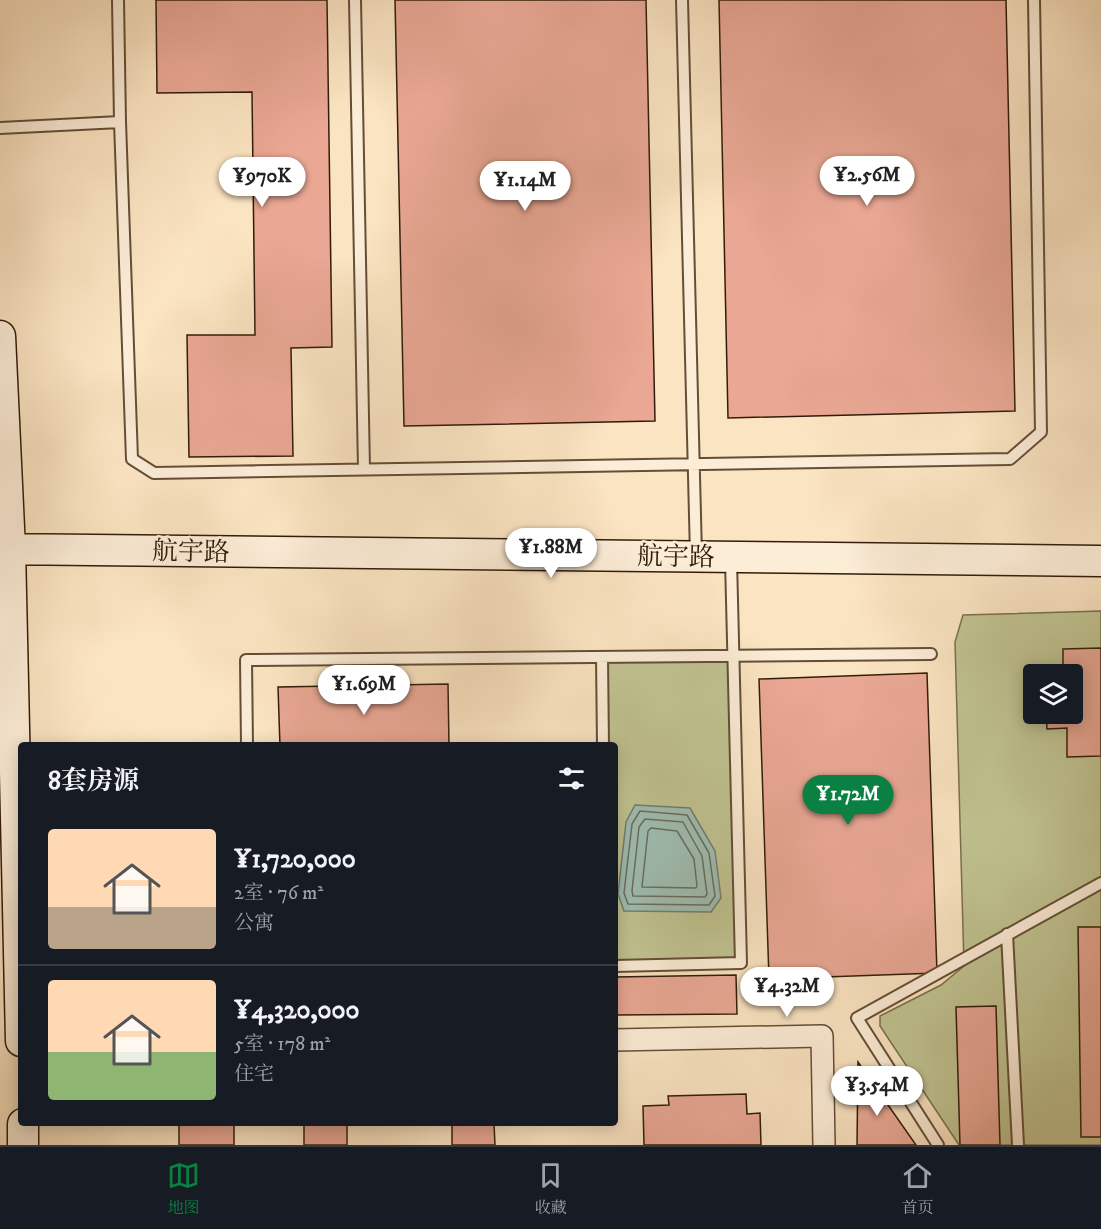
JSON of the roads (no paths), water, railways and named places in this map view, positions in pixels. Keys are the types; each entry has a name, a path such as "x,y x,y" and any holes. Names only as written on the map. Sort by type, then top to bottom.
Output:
{"street":[{"path":"0,336 5,549 18,760"},
{"name":"航宇路","path":"5,549 1101,561"},
{"path":"618,1040 822,1036 824,1145"},
{"path":"23,1126 23,1145"}],"lane":[{"path":"118,0 132,459 154,473 1010,459 1041,432 1034,0"},
{"path":"355,0 364,470"},
{"path":"682,0 696,556"},
{"path":"0,128 120,123"},
{"path":"618,966 741,963 731,557"},
{"path":"247,742 246,660 932,654"},
{"path":"602,657 603,742"},
{"path":"938,1145 857,1018 1101,883"},
{"path":"1007,934 1018,1145"}],"water":[{"path":"635,805 690,808 715,851 721,898 711,912 624,911 618,894 626,822"}]}
